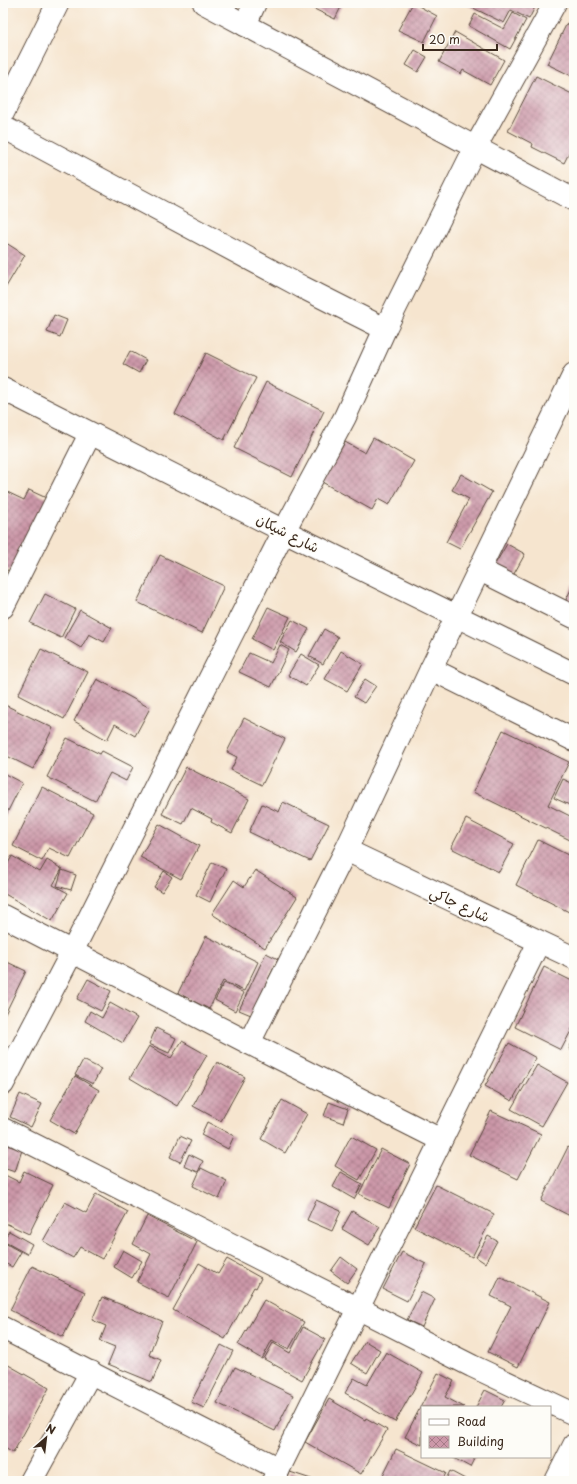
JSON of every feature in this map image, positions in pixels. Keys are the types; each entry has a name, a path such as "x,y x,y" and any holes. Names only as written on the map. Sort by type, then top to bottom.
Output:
{"street":[{"path":"3,113 58,3"},
{"path":"204,3 574,200"},
{"path":"245,24 255,3"},
{"path":"3,1084 72,952 284,531 344,417 385,329 475,148 555,3"},
{"path":"3,127 302,287 385,329"},
{"path":"249,1043 346,850 431,669 480,570 568,404 574,374"},
{"name":"شارع شيكان","path":"3,389 284,531 574,674"},
{"path":"3,607 90,434"},
{"path":"480,570 574,617"},
{"path":"431,669 574,740"},
{"name":"شارع جاكي","path":"346,850 574,958"},
{"path":"3,916 441,1140"},
{"path":"3,1328 91,1372 276,1475 539,942"},
{"path":"3,1129 357,1309 472,1366 574,1414"},
{"path":"31,1481 91,1372"},
{"path":"556,1481 574,1445"}],"building":[{"path":"312,3 343,3 335,19 310,7"},
{"path":"413,3 437,16 424,42 398,30"},
{"path":"463,3 537,3 529,19 511,10 504,23"},
{"path":"513,13 526,20 510,49 469,26 475,14 504,29"},
{"path":"567,23 574,26 574,77 547,64"},
{"path":"455,32 504,60 490,85 463,70 461,74 439,62"},
{"path":"415,50 427,57 418,72 406,65"},
{"path":"536,76 572,94 574,89 574,143 564,163 532,147 533,144 508,131"},
{"path":"3,241 25,255 3,292"},
{"path":"54,315 67,320 60,337 47,332"},
{"path":"130,351 146,360 139,373 123,364"},
{"path":"206,353 256,378 224,440 175,414"},
{"path":"266,382 324,411 292,477 234,448"},
{"path":"373,438 414,461 389,505 378,499 372,510 322,482 345,442 365,453"},
{"path":"461,474 492,492 460,549 446,542 469,499 452,490"},
{"path":"3,490 24,500 29,490 55,502 19,576 3,568"},
{"path":"507,544 525,554 510,581 491,571"},
{"path":"160,555 224,586 202,633 137,602"},
{"path":"574,583 574,613 562,608"},
{"path":"45,594 75,609 61,638 30,623"},
{"path":"268,607 290,617 273,650 252,639"},
{"path":"80,610 112,628 104,642 89,634 81,648 64,638"},
{"path":"292,620 309,629 296,652 280,642"},
{"path":"324,629 338,637 323,664 309,656"},
{"path":"280,645 289,650 271,687 239,672 249,653 271,663"},
{"path":"41,649 88,672 64,719 18,695"},
{"path":"341,651 363,664 347,691 325,679"},
{"path":"301,654 319,665 306,686 288,675"},
{"path":"97,679 150,708 135,736 115,724 107,740 74,721"},
{"path":"365,679 376,686 364,703 354,697"},
{"path":"3,704 53,728 33,769 3,754"},
{"path":"244,718 285,739 262,785 231,770 237,757 227,752"},
{"path":"503,730 569,762 548,805 574,818 574,842 473,792"},
{"path":"67,738 100,754 102,751 133,767 126,781 110,773 95,801 47,777"},
{"path":"186,767 249,799 232,833 211,822 212,819 191,808 183,824 162,814"},
{"path":"3,773 22,783 3,821"},
{"path":"563,779 574,784 574,807 554,798"},
{"path":"42,787 93,813 70,858 49,848 42,861 13,846"},
{"path":"283,802 329,824 310,861 249,832 262,804 279,812"},
{"path":"466,819 514,844 499,872 451,848"},
{"path":"159,824 199,846 181,879 140,857"},
{"path":"538,840 574,858 574,902 569,912 516,885"},
{"path":"12,856 40,872 47,860 62,869 53,885 68,893 52,921 3,893 3,873"},
{"path":"212,862 226,869 210,902 196,895"},
{"path":"62,870 76,875 71,890 57,886"},
{"path":"255,870 297,897 265,948 212,914 234,880 244,887"},
{"path":"164,871 172,877 162,892 154,887"},
{"path":"206,936 258,962 244,991 223,981 209,1009 178,993"},
{"path":"266,953 278,959 251,1015 239,1010"},
{"path":"3,960 26,971 5,1014 3,1013"},
{"path":"544,967 574,982 574,1025 561,1050 515,1027"},
{"path":"88,979 111,991 101,1011 77,999"},
{"path":"224,983 244,993 235,1011 215,1000"},
{"path":"110,1003 137,1018 123,1043 85,1021 90,1011 102,1018"},
{"path":"156,1028 176,1038 169,1053 149,1044"},
{"path":"574,1038 574,1052 569,1049"},
{"path":"182,1041 207,1055 177,1106 130,1078 149,1046 171,1058"},
{"path":"509,1043 536,1058 512,1101 485,1086"},
{"path":"83,1060 101,1069 93,1084 75,1075"},
{"path":"217,1062 245,1077 221,1121 193,1106"},
{"path":"537,1065 567,1082 542,1126 511,1109"},
{"path":"75,1076 99,1090 74,1134 50,1120"},
{"path":"20,1094 42,1104 31,1127 10,1117"},
{"path":"282,1100 307,1114 285,1153 261,1139"},
{"path":"329,1102 348,1109 343,1123 324,1116"},
{"path":"491,1111 541,1134 518,1179 469,1155"},
{"path":"207,1122 234,1136 228,1149 201,1135"},
{"path":"180,1136 191,1141 180,1162 170,1157"},
{"path":"351,1136 376,1150 359,1180 335,1166"},
{"path":"3,1144 22,1150 15,1172 3,1168"},
{"path":"568,1147 574,1150 574,1218 541,1201"},
{"path":"381,1149 410,1164 389,1208 359,1194"},
{"path":"189,1154 203,1161 198,1172 184,1166"},
{"path":"201,1168 227,1181 219,1199 193,1186"},
{"path":"24,1171 53,1185 29,1234 3,1222 3,1174 19,1182"},
{"path":"341,1172 362,1184 354,1199 333,1187"},
{"path":"436,1185 494,1214 472,1257 414,1227"},
{"path":"96,1194 128,1212 102,1259 80,1247 73,1258 43,1241 65,1202 86,1213"},
{"path":"316,1200 341,1211 332,1231 307,1220"},
{"path":"352,1211 380,1227 369,1245 342,1229"},
{"path":"147,1216 197,1242 169,1298 137,1282 151,1254 133,1244"},
{"path":"9,1231 32,1244 27,1254 3,1241"},
{"path":"488,1236 497,1241 485,1263 476,1257"},
{"path":"3,1242 21,1252 12,1267 3,1262"},
{"path":"123,1250 142,1261 132,1278 114,1267"},
{"path":"402,1252 426,1264 407,1301 383,1289"},
{"path":"341,1257 357,1269 347,1283 331,1271"},
{"path":"227,1259 261,1278 256,1288 254,1287 225,1339 173,1310 199,1263 218,1274"},
{"path":"32,1266 85,1292 63,1337 10,1310"},
{"path":"500,1277 550,1302 518,1367 488,1352 511,1306 491,1296"},
{"path":"421,1292 435,1299 422,1327 407,1320"},
{"path":"102,1297 162,1321 149,1355 161,1360 152,1382 108,1364 115,1347 100,1341 106,1326 92,1320"},
{"path":"264,1300 304,1322 289,1349 272,1340 262,1359 238,1345"},
{"path":"303,1327 325,1339 302,1380 264,1359 273,1343 290,1353"},
{"path":"365,1341 380,1350 367,1373 351,1363"},
{"path":"221,1345 233,1351 204,1408 191,1402"},
{"path":"386,1352 423,1373 395,1422 345,1393 354,1378 367,1385"},
{"path":"3,1362 49,1388 13,1453 3,1447"},
{"path":"235,1367 293,1395 275,1431 217,1403"},
{"path":"438,1373 454,1381 445,1397 462,1406 421,1406 421,1445 405,1437"},
{"path":"485,1390 505,1400 502,1406 477,1406"},
{"path":"329,1399 365,1420 366,1418 387,1430 361,1474 305,1442"},
{"path":"396,1449 446,1473 442,1481 380,1481"},
{"path":"454,1458 474,1458 470,1467"},
{"path":"450,1471 465,1479 464,1481 445,1481"},
{"path":"290,1472 317,1481 287,1481"}]}
